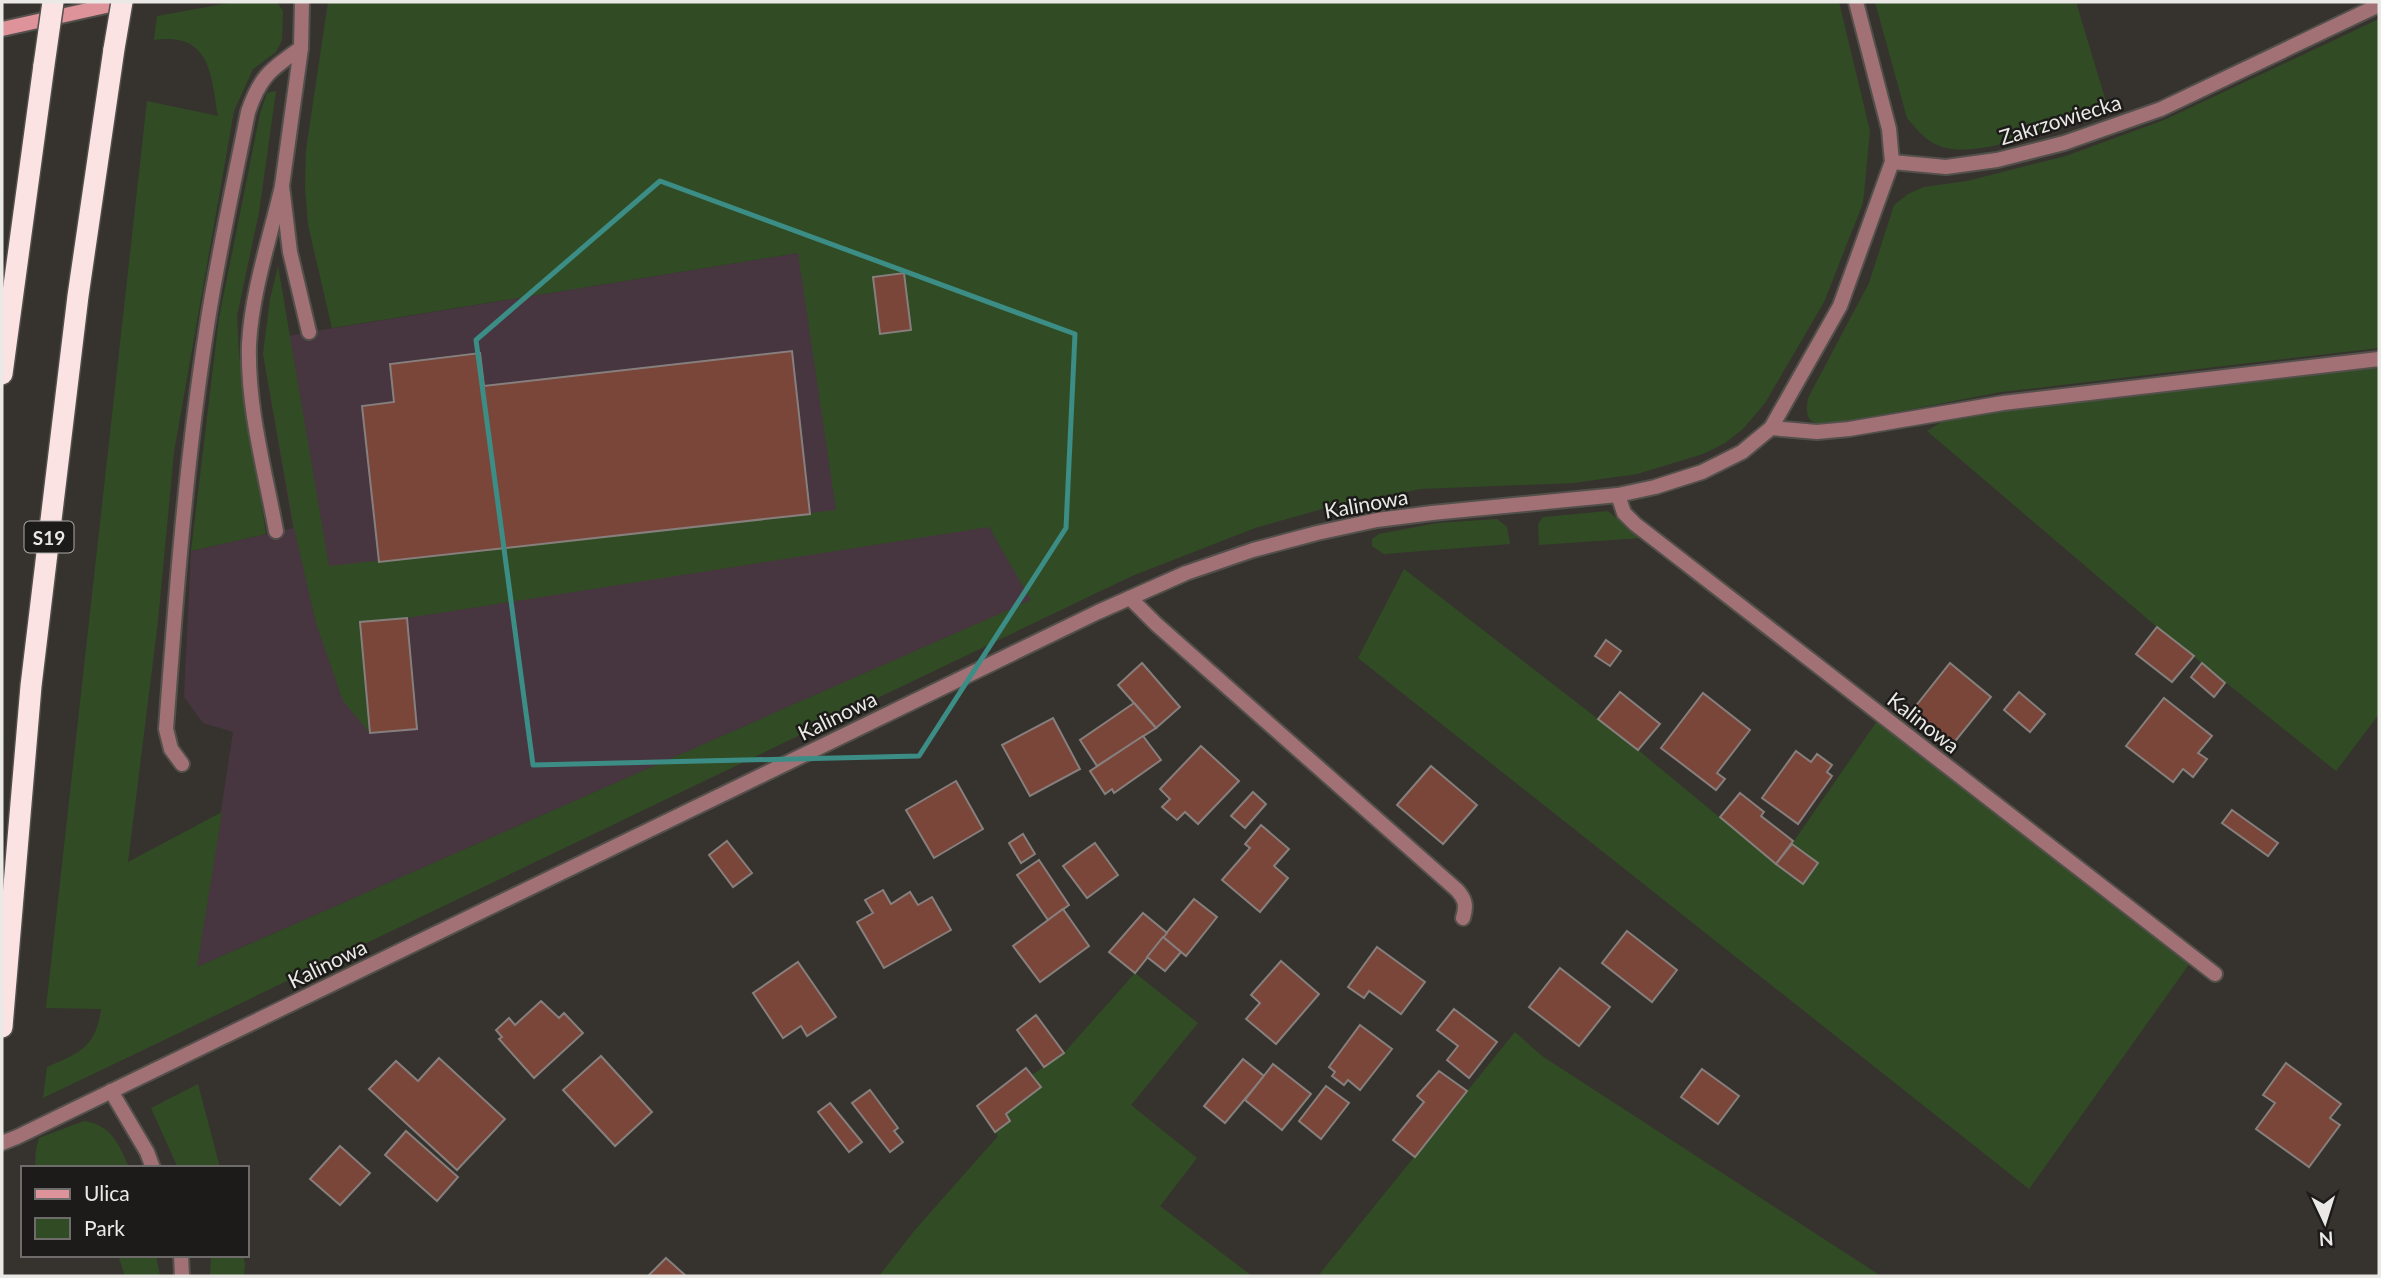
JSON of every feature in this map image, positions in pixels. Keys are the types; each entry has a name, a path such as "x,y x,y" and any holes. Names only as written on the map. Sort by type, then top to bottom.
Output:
{"highway":[{"path":"2,374 53,2"},
{"name":"S19","path":"2,1027 31,686 78,296 123,2"}],"street":[{"path":"2,29 123,2"},
{"path":"276,531 252,399 249,346 253,309 282,186 301,48 302,2"},
{"path":"1856,2 1889,129 1892,162"},
{"name":"Zakrzowiecka","path":"1892,162 1946,167 1997,160 2064,143 2161,109 2379,5"},
{"path":"182,764 171,749 166,729 186,480 207,325 251,100 255,89 273,68 301,48"},
{"name":"Kalinowa","path":"2,1143 1186,573 1253,551 1377,520 1497,505 1618,495 1655,487 1702,472 1742,452 1771,428 1840,306 1892,162"},
{"path":"282,186 290,253 309,332"},
{"path":"1771,428 1817,432 1849,429 2003,403 2379,359"},
{"name":"Kalinowa","path":"1618,495 1624,513 1635,524 2216,974"},
{"path":"1130,598 1457,890 1464,899 1466,908 1463,918"},
{"path":"111,1091 147,1152 152,1166"},
{"path":"181,1257 182,1276"}],"highlighted area":[{"path":"660,181 1075,334 1066,528 919,756 533,765 476,340"}],"shaded area":[{"path":"798,253 989,526 1032,600 197,967 233,732 203,723 184,697 191,551 293,528 263,354 289,336 309,332"}],"green space":[{"path":"235,2 277,2 283,11 282,40 276,52 253,69 234,111 174,452 158,621 128,862 222,812 197,967 1031,600 989,527 407,618 361,622 370,733 343,701 316,623 294,528 263,354 270,299 278,266 329,566 836,510 798,253 332,328 308,225 305,187 306,150 328,2 1839,2 1870,131 1863,203 1824,302 1765,403 1743,429 1725,443 1703,454 1637,474 1573,483 1421,489 1340,504 1255,528 1132,576 43,1098 47,1067 84,1047 95,1032 101,1009 46,1008 147,101 218,116 213,85 204,59 197,49 187,42 173,39 154,40 157,16"},
{"path":"1875,2 2076,2 2107,105 2045,130 1997,145 1953,149 1935,144 1923,136 1907,118"},
{"path":"2379,19 2379,348 2001,392 1829,425 1810,419 1807,411 1808,398 1869,283 1894,205 1908,194 1924,187 1967,181 2066,156 2164,120"},
{"path":"276,91 259,212 237,316 239,354 266,534 191,551 219,318 260,114 267,93"},
{"path":"2379,368 2379,714 2336,771 2157,627 1927,431 1945,420 2058,403"},
{"path":"1608,511 1641,538 1539,545 1538,524 1543,517"},
{"path":"1497,519 1507,527 1510,544 1384,554 1372,546 1372,539 1379,534 1437,523"},
{"path":"1404,569 1638,750 1776,864 1818,863 1792,844 1877,721 2190,963 2029,1189 1358,658"},
{"path":"1135,973 1198,1023 1131,1105 1197,1158 1160,1206 1252,1276 879,1276 915,1230 998,1136 995,1132 1010,1121 1006,1114 1040,1088 1032,1075 1064,1053"},
{"path":"1515,1032 1542,1056 1881,1276 1318,1276"},
{"path":"198,1084 219,1166 177,1166 151,1108"},
{"path":"84,1121 93,1123 113,1137 128,1166 35,1166 39,1138"},
{"path":"119,1257 156,1257 160,1276 125,1276"},
{"path":"211,1257 243,1257 244,1276 210,1276"}],"building":[{"path":"904,273 911,330 880,334 873,277"},
{"path":"792,351 810,514 379,562 362,406 394,402 390,364 480,353 484,386"},
{"path":"407,618 417,729 370,733 360,622"},
{"path":"2157,627 2194,656 2172,682 2136,654"},
{"path":"1606,640 1621,651 1610,666 1595,656"},
{"path":"1142,663 1180,707 1156,728 1118,685"},
{"path":"1950,663 1991,697 1952,745 1911,712"},
{"path":"2202,663 2225,683 2214,697 2191,677"},
{"path":"1620,692 1660,724 1638,750 1598,719"},
{"path":"2019,692 2045,714 2030,732 2004,710"},
{"path":"1703,693 1750,730 1717,773 1725,779 1716,790 1661,748"},
{"path":"2164,698 2212,736 2198,753 2207,759 2193,777 2183,769 2173,782 2126,746"},
{"path":"1134,703 1156,728 1097,766 1080,740"},
{"path":"1053,718 1080,769 1030,796 1002,745"},
{"path":"1143,736 1161,760 1114,793 1112,789 1105,794 1090,771"},
{"path":"1201,746 1239,781 1198,824 1185,812 1177,820 1162,807 1170,799 1160,789"},
{"path":"1796,751 1811,762 1817,754 1832,765 1827,772 1832,776 1798,824 1762,798"},
{"path":"1431,766 1477,805 1443,844 1397,805"},
{"path":"956,781 983,829 934,858 906,810"},
{"path":"1253,792 1266,804 1245,828 1231,816"},
{"path":"1740,793 1764,812 1761,816 1793,841 1776,864 1720,817"},
{"path":"2232,810 2278,843 2268,856 2222,823"},
{"path":"1261,825 1289,849 1274,866 1288,878 1260,912 1222,880 1250,848 1245,844"},
{"path":"1023,834 1035,854 1021,863 1009,843"},
{"path":"727,841 752,873 733,887 709,855"},
{"path":"1095,843 1118,875 1087,898 1063,866"},
{"path":"1792,844 1818,863 1803,884 1776,864"},
{"path":"1039,860 1069,905 1048,920 1017,875"},
{"path":"883,890 891,904 910,892 918,905 932,897 951,930 884,968 857,922 873,913 865,900"},
{"path":"1194,899 1217,917 1186,956 1163,937"},
{"path":"1063,909 1089,946 1040,982 1013,946"},
{"path":"1143,913 1167,933 1135,973 1109,952"},
{"path":"1627,931 1677,970 1652,1002 1602,963"},
{"path":"1163,937 1181,952 1165,971 1147,957"},
{"path":"1377,947 1425,982 1401,1014 1369,991 1364,998 1348,987"},
{"path":"1281,961 1319,994 1276,1044 1246,1019 1260,1003 1251,995"},
{"path":"798,962 836,1017 807,1036 801,1026 783,1038 753,993"},
{"path":"1560,968 1610,1007 1579,1046 1529,1007"},
{"path":"541,1001 559,1018 564,1013 583,1033 534,1078 499,1039 502,1037 496,1030 509,1018 515,1025"},
{"path":"1454,1009 1497,1042 1469,1078 1447,1060 1458,1046 1437,1030"},
{"path":"1036,1015 1064,1053 1044,1067 1017,1030"},
{"path":"1360,1025 1392,1049 1360,1090 1348,1080 1344,1085 1332,1076 1335,1072 1329,1067"},
{"path":"601,1056 652,1112 615,1146 563,1090"},
{"path":"439,1058 505,1119 457,1170 369,1089 396,1061 418,1081"},
{"path":"1243,1059 1264,1076 1225,1123 1204,1106"},
{"path":"2286,1063 2341,1104 2330,1118 2340,1125 2309,1167 2256,1129 2275,1103 2263,1095"},
{"path":"1273,1064 1311,1094 1282,1130 1245,1100"},
{"path":"1026,1068 1041,1087 1006,1114 1010,1121 995,1132 977,1106"},
{"path":"1702,1069 1739,1096 1718,1124 1681,1097"},
{"path":"1439,1071 1467,1091 1415,1157 1393,1140 1424,1102 1417,1096"},
{"path":"1326,1086 1349,1103 1321,1139 1299,1121"},
{"path":"870,1090 898,1128 894,1131 903,1142 890,1152 852,1103"},
{"path":"830,1103 862,1142 849,1152 818,1112"},
{"path":"406,1131 458,1177 437,1201 385,1155"},
{"path":"340,1146 370,1173 340,1205 310,1179"},
{"path":"666,1258 686,1276 648,1276"}]}
